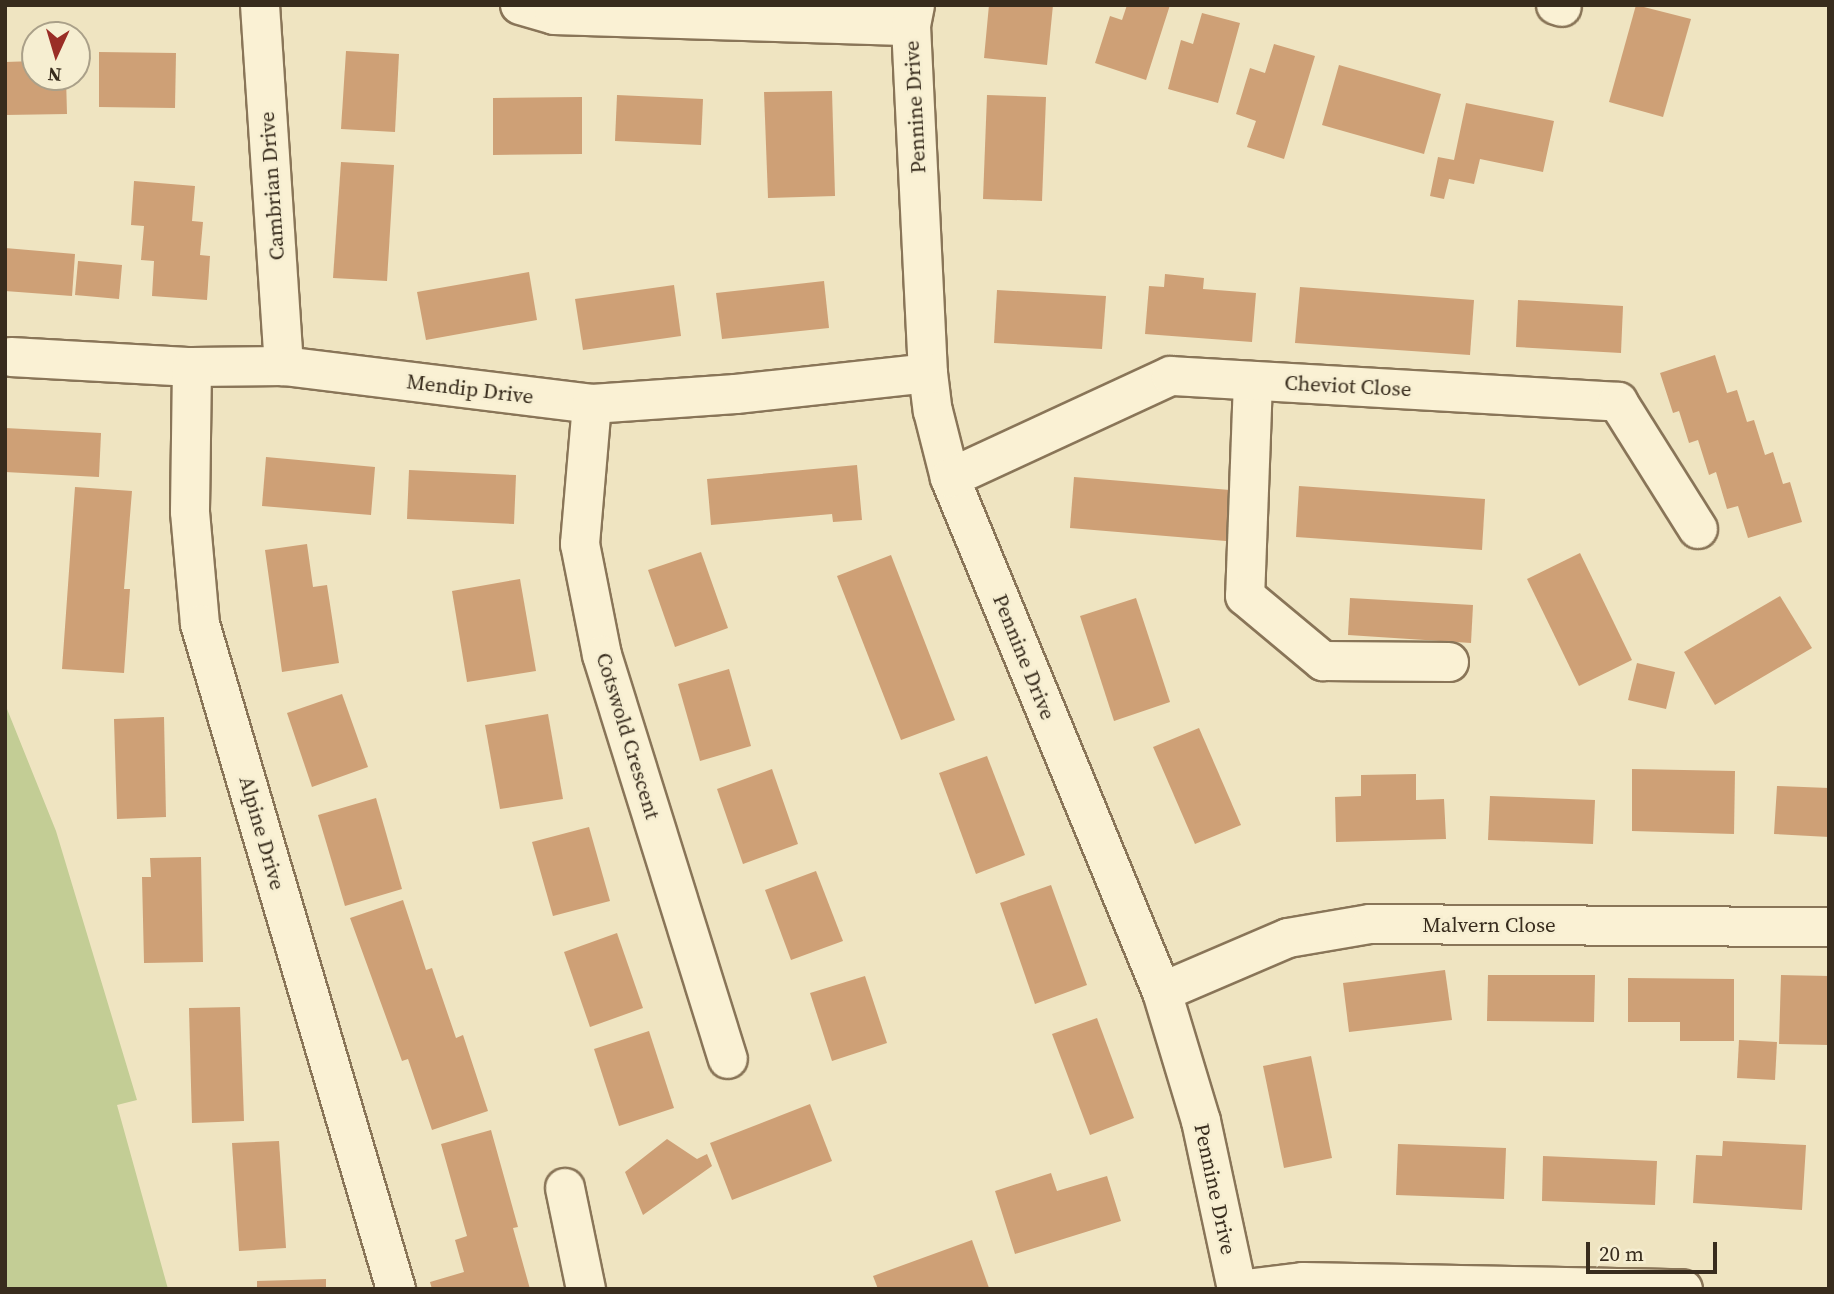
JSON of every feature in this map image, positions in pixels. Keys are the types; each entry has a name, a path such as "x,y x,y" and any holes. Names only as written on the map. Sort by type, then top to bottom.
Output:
{"street":[{"name":"Cambrian Drive","path":"260,5 284,366"},
{"path":"520,5 554,15 913,15"},
{"name":"Pennine Drive","path":"913,15 928,373 933,411 950,478 1162,992 1201,1121 1237,1289"},
{"name":"Mendip Drive","path":"11,357 192,367 284,366 592,404 736,394 928,373"},
{"name":"Alpine Drive","path":"192,367 190,512 200,624 396,1289"},
{"name":"Cheviot Close","path":"950,478 1171,376 1618,402 1698,529"},
{"path":"1253,381 1245,596 1323,661 1449,662"},
{"name":"Cotswold Crescent","path":"592,404 580,544 602,655 728,1059"},
{"name":"Malvern Close","path":"1162,992 1288,938 1370,924 1829,927"},
{"path":"565,1188 586,1289"},
{"path":"1246,1289 1316,1282 1683,1289"}],"green space":[{"path":"5,704 56,831 137,1100 117,1105 168,1289 5,1289"}],"building":[{"path":"989,5 1053,5 1047,65 984,58"},
{"path":"1127,5 1170,5 1146,80 1095,63 1110,16 1122,20"},
{"path":"1636,5 1691,19 1663,117 1609,102"},
{"path":"1202,13 1240,23 1218,103 1168,89 1181,40 1193,44"},
{"path":"1274,44 1315,56 1284,159 1247,147 1256,121 1236,114 1250,68 1265,73"},
{"path":"346,51 399,54 395,132 341,129"},
{"path":"99,52 176,53 175,108 99,107"},
{"path":"21,61 21,91 66,91 67,114 5,115 5,62"},
{"path":"1339,65 1441,94 1424,154 1322,125"},
{"path":"832,91 835,196 768,198 764,92"},
{"path":"617,95 703,99 701,145 615,141"},
{"path":"987,95 1046,97 1042,201 983,199"},
{"path":"582,97 582,154 493,155 493,98"},
{"path":"1466,103 1554,121 1543,172 1480,159 1474,184 1449,179 1444,199 1430,196 1438,157 1454,160"},
{"path":"341,162 394,165 387,281 333,278"},
{"path":"134,181 195,186 192,221 203,222 200,255 210,256 207,300 152,296 154,261 141,260 144,226 131,225"},
{"path":"5,248 75,254 72,296 5,291"},
{"path":"78,261 122,265 119,299 75,295"},
{"path":"529,272 537,320 426,340 417,292"},
{"path":"1165,274 1204,278 1203,289 1256,293 1252,342 1145,334 1149,286 1164,287"},
{"path":"824,281 829,328 722,339 716,293"},
{"path":"674,285 681,336 583,350 575,299"},
{"path":"1300,287 1474,300 1470,355 1295,343"},
{"path":"997,290 1106,296 1102,349 994,343"},
{"path":"1518,300 1623,306 1621,353 1516,347"},
{"path":"1715,355 1727,393 1737,390 1747,422 1754,420 1765,455 1773,452 1783,484 1790,482 1802,522 1748,538 1738,506 1727,509 1716,472 1709,475 1698,440 1689,443 1679,411 1673,413 1660,373"},
{"path":"5,428 101,433 99,477 5,472"},
{"path":"266,457 375,467 371,515 262,506"},
{"path":"857,465 862,520 833,522 832,514 711,525 707,479"},
{"path":"409,470 516,475 514,524 407,519"},
{"path":"1074,477 1242,491 1238,542 1070,528"},
{"path":"1299,486 1485,499 1482,550 1296,537"},
{"path":"75,487 132,491 124,589 130,589 124,673 62,669"},
{"path":"307,544 313,587 327,585 339,663 282,672 265,550"},
{"path":"701,552 728,628 675,647 648,570"},
{"path":"1580,553 1632,660 1579,686 1527,579"},
{"path":"891,555 955,720 901,740 837,576"},
{"path":"520,579 536,671 467,682 452,591"},
{"path":"1780,596 1812,648 1715,705 1684,652"},
{"path":"1136,598 1170,702 1114,721 1080,616"},
{"path":"1350,598 1473,605 1471,643 1348,635"},
{"path":"1637,663 1675,672 1666,709 1628,700"},
{"path":"729,669 751,746 700,761 678,684"},
{"path":"342,694 368,767 312,787 287,713"},
{"path":"548,714 563,799 500,809 485,725"},
{"path":"164,717 166,817 117,819 114,719"},
{"path":"1199,728 1241,825 1195,844 1153,747"},
{"path":"987,756 1025,855 976,874 939,773"},
{"path":"772,769 798,844 743,864 717,789"},
{"path":"1632,769 1735,771 1734,834 1632,831"},
{"path":"1416,774 1416,800 1444,799 1446,839 1336,842 1335,797 1361,796 1361,775"},
{"path":"1777,786 1829,788 1829,837 1774,834"},
{"path":"1490,796 1595,800 1593,844 1488,840"},
{"path":"376,798 402,889 345,906 318,815"},
{"path":"589,827 610,901 553,916 532,842"},
{"path":"201,857 203,962 144,963 142,877 151,877 150,858"},
{"path":"816,871 843,941 791,960 765,890"},
{"path":"1051,885 1087,985 1035,1004 1000,903"},
{"path":"403,900 426,970 432,968 456,1038 463,1035 488,1111 432,1130 408,1059 402,1061 350,918"},
{"path":"617,933 643,1008 590,1027 564,952"},
{"path":"1445,970 1452,1020 1349,1032 1343,983"},
{"path":"1488,975 1595,975 1594,1022 1487,1021"},
{"path":"1781,975 1829,976 1829,1045 1779,1044"},
{"path":"865,976 887,1043 832,1061 810,993"},
{"path":"1628,978 1734,979 1734,1041 1680,1041 1680,1022 1628,1022"},
{"path":"240,1007 244,1121 192,1123 189,1008"},
{"path":"1097,1018 1134,1118 1090,1135 1052,1034"},
{"path":"649,1031 674,1108 619,1126 594,1049"},
{"path":"1739,1040 1777,1042 1775,1080 1737,1078"},
{"path":"1311,1056 1332,1158 1284,1168 1263,1066"},
{"path":"810,1104 832,1161 732,1200 710,1143"},
{"path":"491,1130 518,1227 513,1228 530,1289 432,1289 430,1282 464,1272 455,1240 467,1236 441,1144"},
{"path":"667,1139 697,1159 707,1154 712,1166 643,1215 625,1172"},
{"path":"279,1141 286,1248 239,1251 232,1143"},
{"path":"1723,1141 1806,1145 1802,1210 1693,1203 1696,1155 1722,1156"},
{"path":"1398,1144 1506,1148 1504,1199 1396,1195"},
{"path":"1543,1156 1657,1161 1655,1205 1542,1201"},
{"path":"1051,1173 1057,1191 1107,1176 1121,1221 1015,1254 995,1191"},
{"path":"972,1240 989,1288 878,1289 873,1276"},
{"path":"326,1279 326,1289 257,1289 257,1281"}]}
